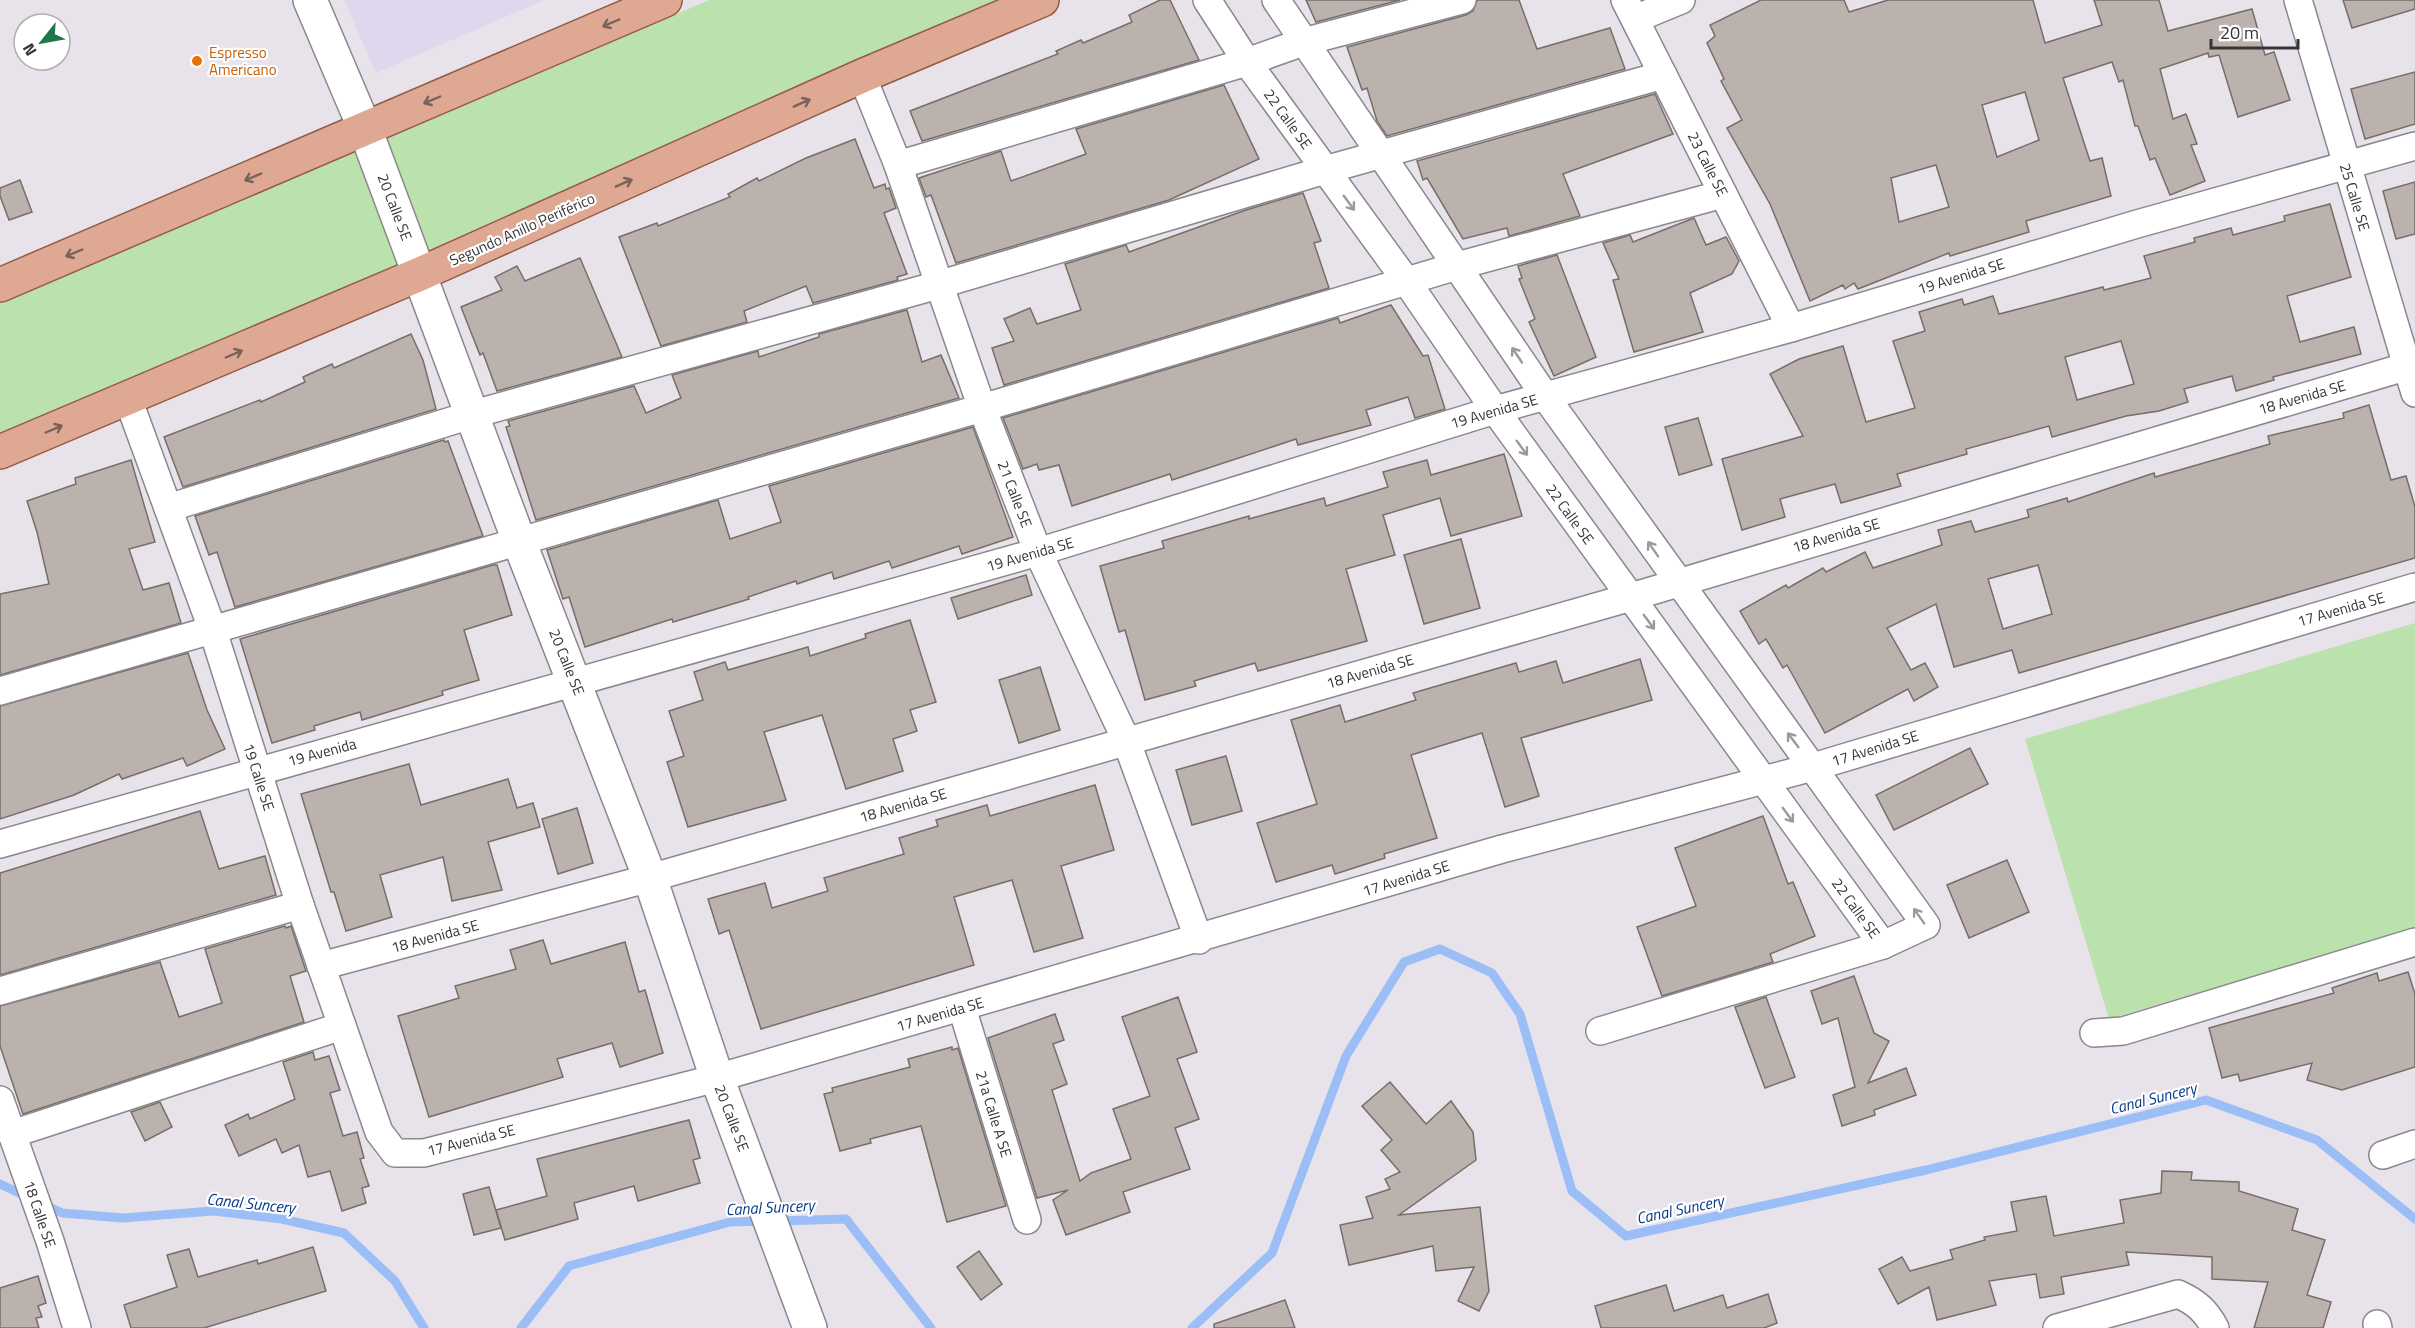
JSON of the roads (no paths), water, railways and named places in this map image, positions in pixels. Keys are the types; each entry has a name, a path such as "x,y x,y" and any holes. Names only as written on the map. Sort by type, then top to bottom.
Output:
{"main road":[{"path":"0,285 665,0"},
{"name":"Segundo Anillo Periférico","path":"0,452 420,274 861,76 1042,0"}],"street":[{"name":"20 Calle SE","path":"310,0 365,129 474,414 519,541 650,878 717,1078 810,1328"},
{"name":"22 Calle SE","path":"1207,0 1247,62 1407,282 1495,410 1883,945 1926,925 1676,582 1545,396 1276,0"},
{"path":"898,165 1247,62 1303,42 1462,0"},
{"path":"1630,10 1681,0"},
{"name":"25 Calle SE","path":"2298,0 2346,166 2411,365 2415,393"},
{"name":"23 Calle SE","path":"1630,10 1791,328"},
{"path":"168,508 474,414 938,285 1325,170 1663,75"},
{"name":"21 Calle SE","path":"861,76 898,165 982,408 1038,552 1126,740 1199,940"},
{"name":"19 Avenida SE","path":"575,683 1038,552 1495,410 1791,328 2137,224 2415,146"},
{"path":"0,691 982,408 1456,266 1723,194"},
{"name":"18 Avenida SE","path":"321,966 650,878 1630,597 2411,365"},
{"name":"19 Calle SE","path":"128,399 213,631 300,905 379,1132 395,1153"},
{"name":"17 Avenida SE","path":"395,1153 424,1153 717,1078 1199,940 1502,849 1813,767 2415,587"},
{"name":"19 Avenida","path":"0,844 256,770 575,683"},
{"path":"0,992 300,905"},
{"path":"2094,1032 2123,1031 2415,942"},
{"path":"1600,1031 1883,945"},
{"name":"21a Calle A SE","path":"962,1008 1027,1221"},
{"path":"14,1150 342,1026"},
{"name":"18 Calle SE","path":"0,1100 14,1150 50,1241 77,1328"},
{"path":"2383,1155 2415,1144"},
{"path":"2058,1328 2178,1294 2194,1301 2211,1321"}],"waterway":[{"name":"Canal Suncery","path":"1192,1328 1272,1253 1346,1056 1404,962 1440,949 1492,973 1520,1014 1572,1191 1626,1236 1926,1170 2206,1100 2317,1140 2415,1219"},
{"name":"Canal Suncery","path":"0,1184 28,1197"},
{"name":"Canal Suncery","path":"43,1204 62,1213 123,1218 213,1211 282,1219 344,1233 395,1281 424,1328"},
{"name":"Canal Suncery","path":"778,1221 846,1219 931,1328"},
{"name":"Canal Suncery","path":"521,1328 569,1266 730,1222 764,1221"}],"place":[{"name":"Espresso Americano","path":"197,61"}]}
